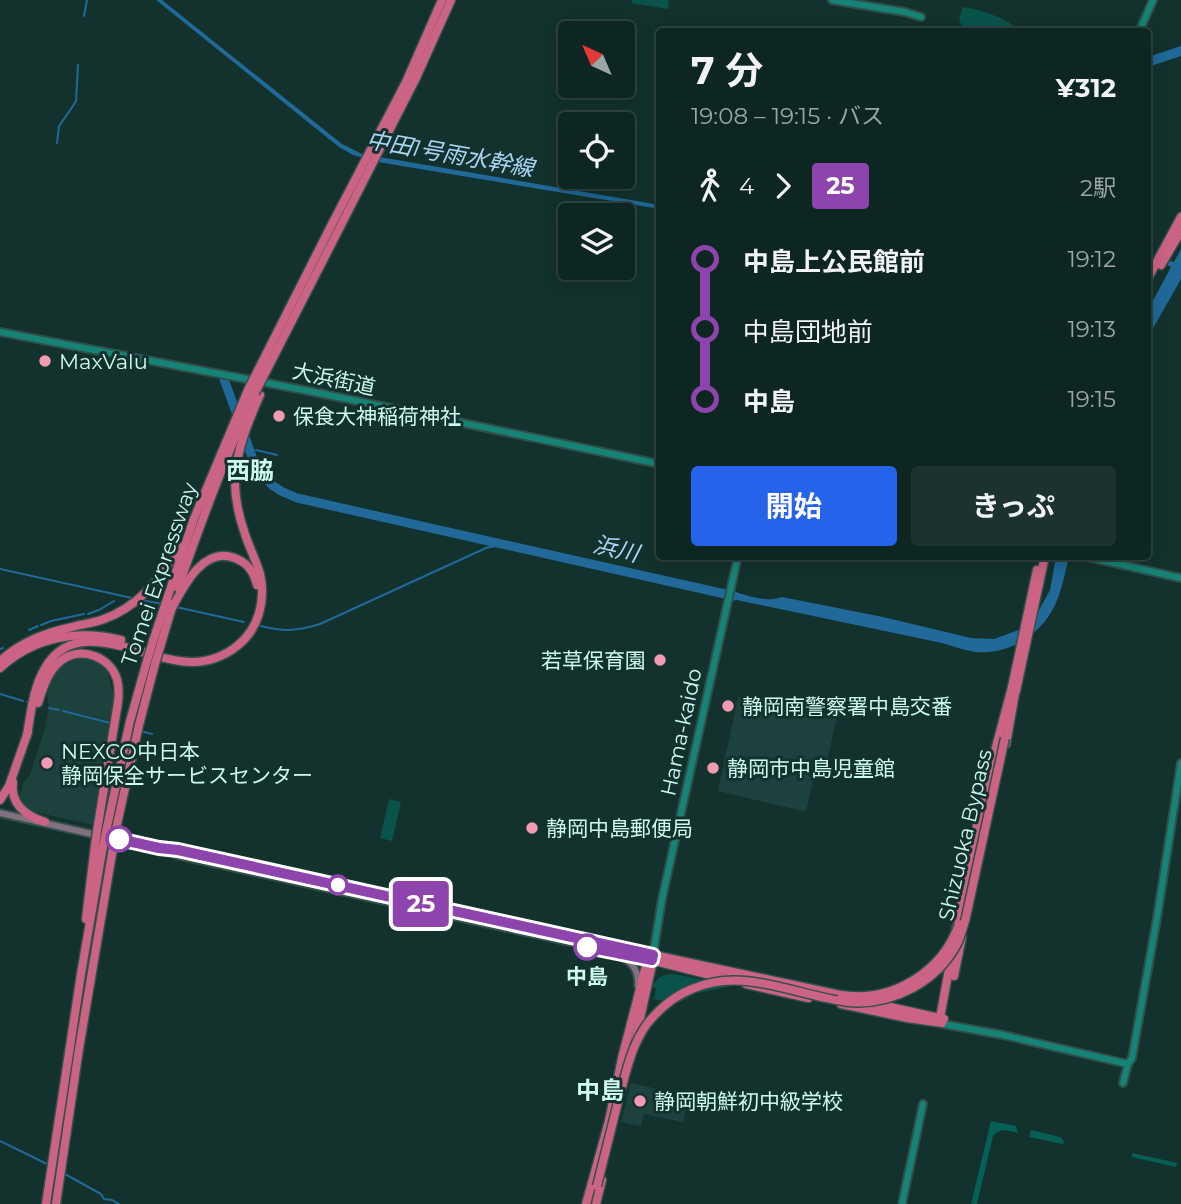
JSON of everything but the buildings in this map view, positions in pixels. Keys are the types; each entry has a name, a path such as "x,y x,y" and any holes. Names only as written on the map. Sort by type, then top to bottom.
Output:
{"highway":[{"name":"Tomei Expressway","path":"429,42 442,0"},
{"name":"Tomei Expressway","path":"170,605 193,521 235,427 244,416 336,226 451,0"},
{"path":"1151,272 1181,217"},
{"name":"Tomei Expressway","path":"56,1204 69,1115 81,974 107,827 136,738 157,642 240,407 255,393 336,226"},
{"path":"1151,283 1181,231"},
{"path":"27,735 41,675 51,659 67,648 76,644 101,642 174,661 196,663 213,659 238,646 253,628 260,610 262,587 256,561 238,511 235,482 255,393"},
{"path":"0,661 16,647 30,640 104,619 139,599 169,564 193,521"},
{"path":"0,668 34,645 74,635 102,636 178,657 215,654 233,644 251,622 258,600 256,579 242,561 232,556 215,557 193,574 170,605"},
{"name":"Shizuoka Bypass","path":"591,1204 636,1044 655,1015 679,995 706,984 737,980 848,1002 876,1001 914,988 945,961 957,942 966,917 1041,560"},
{"path":"0,800 9,786 47,678 63,659 71,655 97,656 113,670 119,688 107,827"},
{"path":"942,1020 957,926 983,796 1014,687"},
{"path":"15,769 13,797 30,816 45,822"},
{"name":"Tomei Expressway","path":"46,1204 60,1109 75,1048 93,910"},
{"path":"651,957 942,1020"},
{"path":"651,957 769,990 907,1018 942,1020"},
{"path":"591,1204 627,1080 648,985 651,957"},
{"path":"591,1204 622,1058 651,957"},
{"path":"648,985 653,971 658,967 692,970"}],"main road":[{"path":"0,813 92,834"},
{"path":"119,839 192,853 651,957"},
{"path":"159,848 177,855 614,953 651,957"},
{"path":"614,953 631,962 638,975 631,1029"}],"street":[{"path":"832,0 920,17"},
{"path":"1141,28 1153,0"},
{"name":"大浜街道","path":"0,332 310,391 656,463"},
{"name":"Hama-kaido","path":"651,957 650,944 660,915 737,560"},
{"path":"1101,560 1181,578"},
{"path":"1123,1083 1132,1058 1181,763"},
{"path":"942,1020 1128,1064"},
{"path":"902,1204 923,1104"}],"shaded area":[{"path":"79,658 102,666 108,673 113,693 93,825 35,812 19,799 45,728 51,678 62,665"},
{"path":"738,697 829,706 829,709 838,711 825,771 815,770 806,812 718,791"},
{"path":"631,1083 689,1096 683,1122 644,1114 641,1126 621,1122"}],"green space":[{"path":"632,0 669,0 668,9 631,3"},
{"path":"963,7 994,15 1017,28 963,28 959,19"},
{"path":"389,799 401,802 392,841 380,838"},
{"path":"674,974 728,985 697,993 676,1004 650,998 654,998 656,988 652,987 659,978"},
{"path":"991,1121 1016,1126 1018,1133 1001,1131 993,1136 977,1204 971,1204"},
{"path":"1031,1130 1060,1137 1064,1141 1063,1144 1029,1137"},
{"path":"1132,1153 1177,1163 1176,1167 1132,1157"}],"water":[{"path":"156,0 162,0 342,144 362,154 656,204 656,208 378,162 353,155 339,147"},
{"path":"1181,46 1181,56 1151,66 1151,56"},
{"path":"1181,249 1181,279 1151,332 1151,304 1171,267 1167,265 1170,261 1174,262"},
{"path":"1055,560 1068,560 1060,593 1049,616 1022,641 988,652 975,652 723,596 725,589 761,599 782,597 971,638 994,639 1019,630 1039,610 1050,590"}],"waterway":[{"path":"84,16 87,0"},
{"path":"57,143 59,126 76,101 78,65"},
{"name":"浜川","path":"224,379 259,471 272,485 297,498 734,596"},
{"path":"256,450 277,455"},
{"path":"261,626 290,630 320,624 486,548 504,544"},
{"path":"0,569 132,598"},
{"path":"141,600 163,604"},
{"path":"88,614 114,601"},
{"path":"176,607 244,622"},
{"path":"41,625 84,614"},
{"path":"29,630 38,626"},
{"path":"0,694 23,701"},
{"path":"49,708 59,710"},
{"path":"63,711 110,723"},
{"path":"144,732 152,734"},
{"path":"0,1141 49,1165"},
{"path":"63,1173 101,1194 104,1199 119,1204"}],"bus line":[{"name":"25","path":"119,839 653,955 652,960 587,947"}],"place":[{"name":"MaxValu","path":"45,361"},
{"name":"保食大神稲荷神社","path":"279,416"},
{"name":"若草保育園","path":"660,660"},
{"name":"静岡南警察署中島交番","path":"728,706"},
{"name":"NEXCO中日本 静岡保全サービスセンター","path":"47,763"},
{"name":"静岡市中島児童館","path":"713,768"},
{"name":"静岡中島郵便局","path":"532,828"},
{"name":"中島","path":"587,947"},
{"name":"静岡朝鮮初中級学校","path":"640,1101"}],"district":[{"name":"西脇","path":"250,470"},
{"name":"中島","path":"600,1090"}],"water label":[{"name":"中田1号雨水幹線","path":"450,154"}]}
